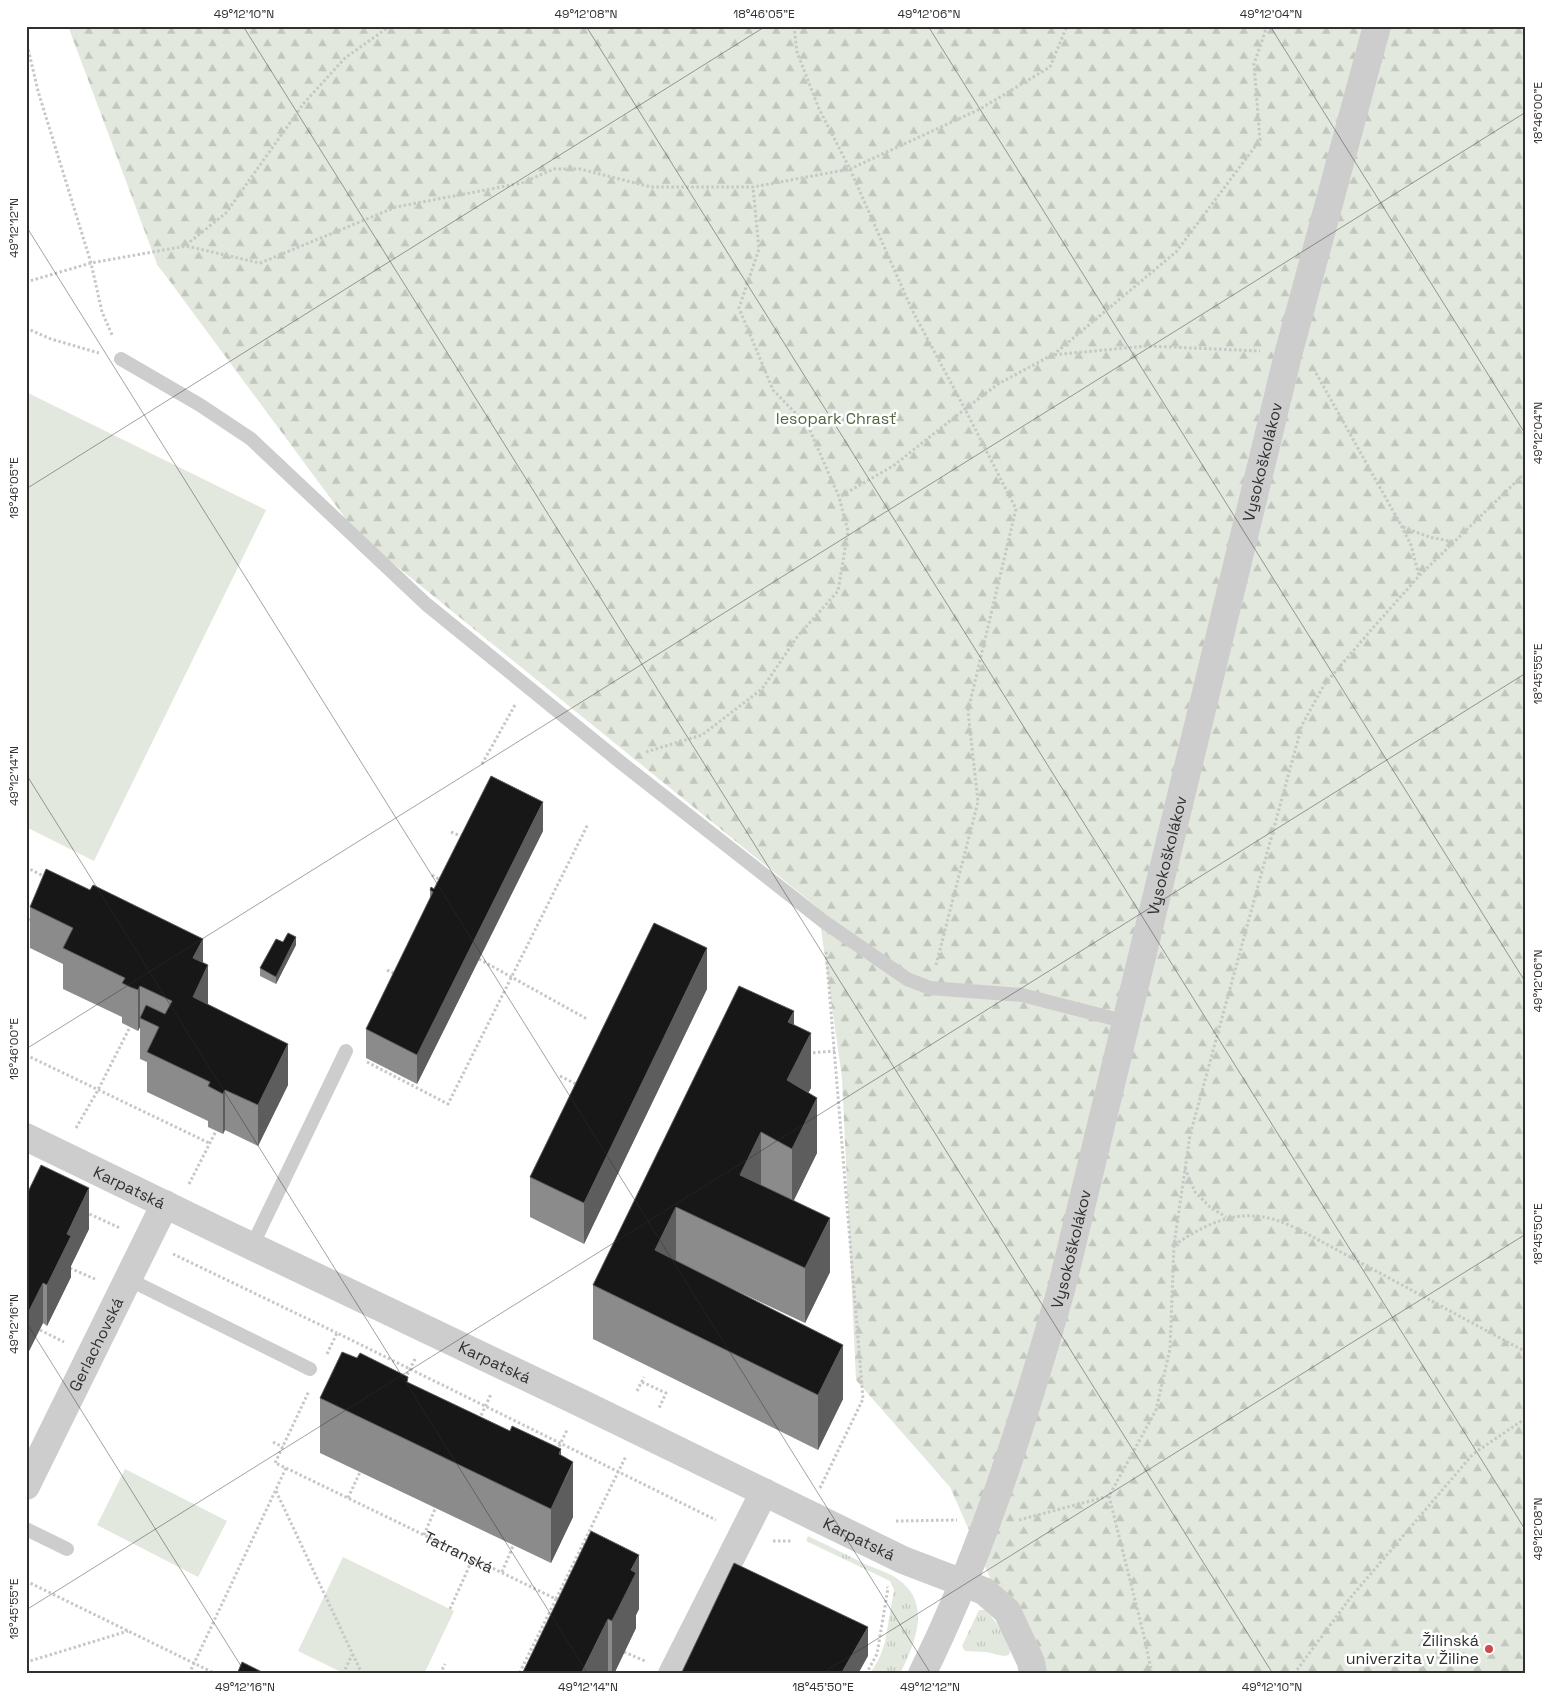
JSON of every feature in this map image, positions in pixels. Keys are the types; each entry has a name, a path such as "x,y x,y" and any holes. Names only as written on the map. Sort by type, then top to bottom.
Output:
{"street":[{"name":"Vysokoškolákov","path":"922,1674 963,1585 988,1520 1026,1412 1059,1300 1288,355 1377,26"},
{"name":"Karpatská","path":"26,1137 904,1560 963,1585 984,1591 1007,1611 1030,1662 1033,1674"},
{"name":"Gerlachovská","path":"26,1486 147,1241 171,1207"},
{"path":"672,1674 764,1492"}],"lane":[{"path":"121,359 200,405 251,438 426,604 619,761 823,922 907,979 930,988 1022,995 1127,1022"},
{"path":"252,1246 346,1051"},
{"path":"128,1279 310,1369"},
{"path":"26,1529 67,1549"}],"path":[{"path":"186,246 226,213 304,104 345,58 390,26"},
{"path":"794,26 796,52 819,109 850,169 912,310 1016,509 968,711 978,802 930,988"},
{"path":"26,282 91,263 186,246 260,263 396,206 522,183 554,169 580,169 651,187 753,187 850,169 980,110 1050,67 1067,26"},
{"path":"839,497 893,466 998,384 1052,355 1176,252 1260,140 1254,64 1267,26"},
{"path":"26,40 38,91 91,263 102,312 121,359"},
{"path":"619,761 702,735 762,689 797,637 838,591 848,531 839,497 808,426 774,390 740,308 759,249 753,187"},
{"path":"26,328 51,339 121,359"},
{"path":"1052,355 1146,346 1264,351"},
{"path":"1313,368 1402,527 1419,576"},
{"path":"1152,1674 1109,1496 1156,1410 1170,1349 1174,1245 1190,1135 1302,725 1324,685 1372,628 1419,576 1526,472"},
{"path":"1402,527 1429,537 1455,542"},
{"path":"482,764 526,685"},
{"path":"384,1071 448,1104 588,824"},
{"path":"451,832 472,842"},
{"path":"26,867 49,879"},
{"path":"432,875 444,882"},
{"path":"26,925 34,910"},
{"path":"817,1493 863,1399 823,922"},
{"path":"479,959 587,1019"},
{"path":"387,970 405,979"},
{"path":"73,1133 98,1090 130,1027"},
{"path":"800,1054 835,1052"},
{"path":"26,1055 210,1143"},
{"path":"560,1076 584,1088"},
{"path":"171,1207 216,1131"},
{"path":"1185,1166 1195,1192 1210,1207 1226,1218"},
{"path":"26,1183 43,1191"},
{"path":"78,1208 485,1405 758,1541 793,1541"},
{"path":"1174,1245 1204,1226 1226,1218 1249,1215 1274,1219 1302,1231 1526,1352"},
{"path":"402,1386 429,1330"},
{"path":"326,1357 337,1333"},
{"path":"478,1421 504,1366"},
{"path":"637,1392 644,1377"},
{"path":"642,1382 666,1393 657,1412"},
{"path":"189,1674 286,1468 275,1463 310,1389"},
{"path":"553,1459 581,1403"},
{"path":"1294,1674 1351,1597 1473,1454 1526,1418"},
{"path":"273,1442 283,1447"},
{"path":"519,1674 628,1453"},
{"name":"Tatranská","path":"286,1468 556,1599"},
{"path":"348,1498 360,1472"},
{"path":"276,1490 362,1674"},
{"path":"1014,1521 1109,1496"},
{"path":"424,1535 435,1509"},
{"path":"502,1572 513,1546"},
{"path":"450,1608 473,1558"},
{"path":"26,1580 216,1674"},
{"path":"866,1674 877,1654 888,1588 880,1584"},
{"path":"547,1616 555,1620"},
{"path":"26,1659 30,1661 129,1631"},
{"path":"343,1674 352,1654"},
{"path":"440,1674 445,1664"}],"green space":[{"name":"lesopark Chrasť","path":"68,26 1526,26 1526,1674 1038,1674 998,1596 950,1487 856,1380 842,1078 818,908 357,534 157,264"},
{"path":"26,392 266,510 94,861 26,827"},
{"path":"125,1469 227,1521 198,1577 97,1525"},
{"path":"808,1536 892,1575 909,1590 918,1612 918,1625 911,1650 900,1674 870,1674 880,1657 885,1642 894,1590 890,1581 806,1541"},
{"path":"343,1557 454,1611 424,1674 345,1674 298,1651"},
{"path":"979,1610 985,1610 997,1624 1008,1645 1009,1655 965,1651 962,1646"}],"building":[{"path":"491,776 543,802 417,1055 366,1029 433,892 430,890 431,887 434,889"},
{"path":"46,869 90,890 93,885 203,939 193,958 208,965 193,997 288,1044 258,1105 225,1090 223,1094 208,1086 210,1082 147,1052 159,1027 140,1018 146,1005 165,1014 172,1001 140,986 138,990 130,987 122,983 125,978 63,948 73,928 30,907"},
{"path":"654,923 707,948 584,1203 530,1177"},
{"path":"288,933 296,937 276,977 260,968 276,939 283,942"},
{"path":"739,986 794,1011 788,1022 811,1033 787,1080 817,1098 792,1149 761,1132 740,1175 830,1218 805,1268 676,1207 655,1250 843,1345 818,1395 593,1285"},
{"path":"41,1165 89,1188 67,1234 71,1236 47,1285 43,1283 26,1317 26,1196"},
{"path":"342,1352 357,1358 360,1353 408,1377 407,1382 510,1431 512,1426 561,1449 559,1454 573,1462 551,1509 320,1398"},
{"path":"591,1531 639,1555 631,1570 636,1573 612,1621 608,1619 581,1674 522,1674"},
{"path":"734,1563 868,1627 841,1674 681,1674"},
{"path":"242,1662 266,1674 237,1674"}],"place":[{"name":"Žilinská univerzita v Žiline","path":"1489,1649"}]}
